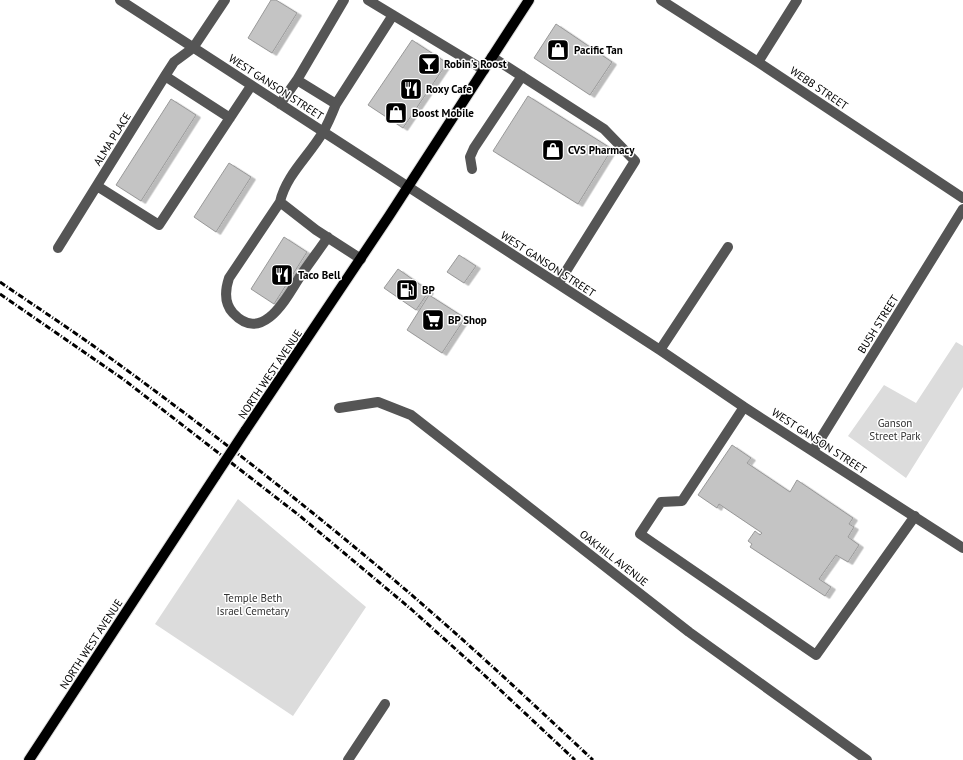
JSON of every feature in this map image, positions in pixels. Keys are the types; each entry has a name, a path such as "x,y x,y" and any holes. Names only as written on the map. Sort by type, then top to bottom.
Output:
{"main road":[{"name":"NORTH WEST AVENUE","path":"29,760 245,431 361,259 529,0"}],"street":[{"name":"WEST GANSON STREET","path":"120,0 132,3 193,48 963,548"},
{"path":"280,104 297,80 344,0"},
{"path":"368,0 484,70"},
{"name":"WEBB STREET","path":"661,0 758,62 963,198"},
{"path":"758,62 797,0"},
{"name":"ALMA PLACE","path":"58,248 174,62 193,48 220,2"},
{"path":"328,237 279,309 268,319 260,323 248,324 238,318 231,310 226,298 226,288 229,278 280,202 282,192 293,173 323,132 336,104 393,15"},
{"path":"492,57 604,129 635,161 558,284"},
{"path":"165,76 230,118"},
{"path":"472,169 470,157 474,148 522,76"},
{"path":"297,80 336,104"},
{"path":"97,186 159,225 251,86"},
{"path":"280,202 296,216 361,259"},
{"name":"BUSH STREET","path":"813,451 963,209"},
{"path":"660,350 728,247"},
{"name":"OAKHILL AVENUE","path":"339,408 378,402 411,415 689,632 867,760"},
{"path":"744,407 682,501 661,502 640,534 816,655 915,516"},
{"path":"348,760 384,704"}],"green space":[{"name":"Ganson Street Park","path":"956,342 963,346 963,387 906,478 848,436 884,385 916,403"},
{"name":"Temple Beth Israel Cemetary","path":"238,499 366,607 293,716 155,624"}],"building":[{"path":"271,0 276,0 297,13 272,53 248,38"},
{"path":"556,24 612,62 590,95 534,58"},
{"path":"412,40 447,63 403,128 368,105"},
{"name":"CVS Pharmacy","path":"528,96 612,149 578,204 493,151"},
{"path":"171,99 196,115 141,201 116,185"},
{"path":"229,163 251,177 216,232 194,217"},
{"path":"284,237 307,252 274,304 251,289"},
{"path":"459,255 476,266 464,283 447,272"},
{"path":"398,269 429,291 416,310 384,288"},
{"path":"429,295 465,318 442,353 407,330"},
{"path":"732,445 751,458 747,463 790,492 797,480 853,518 849,524 854,527 848,537 859,545 848,562 836,555 819,579 831,587 825,596 750,547 752,544 748,541 755,531 760,535 762,533 719,504 717,508 698,495"}],"railway":[{"path":"0,282 134,375 326,523 449,628 522,693 593,760"},
{"path":"0,294 123,379 300,516 411,609 575,760"}],"place":[{"name":"Pacific Tan","path":"558,50"},
{"name":"Robin's Roost","path":"429,64"},
{"name":"Roxy Cafe","path":"411,89"},
{"name":"Boost Mobile","path":"396,113"},
{"name":"CVS Pharmacy","path":"553,150"},
{"name":"Taco Bell","path":"282,275"},
{"name":"BP","path":"407,290"},
{"name":"BP Shop","path":"433,320"}]}
